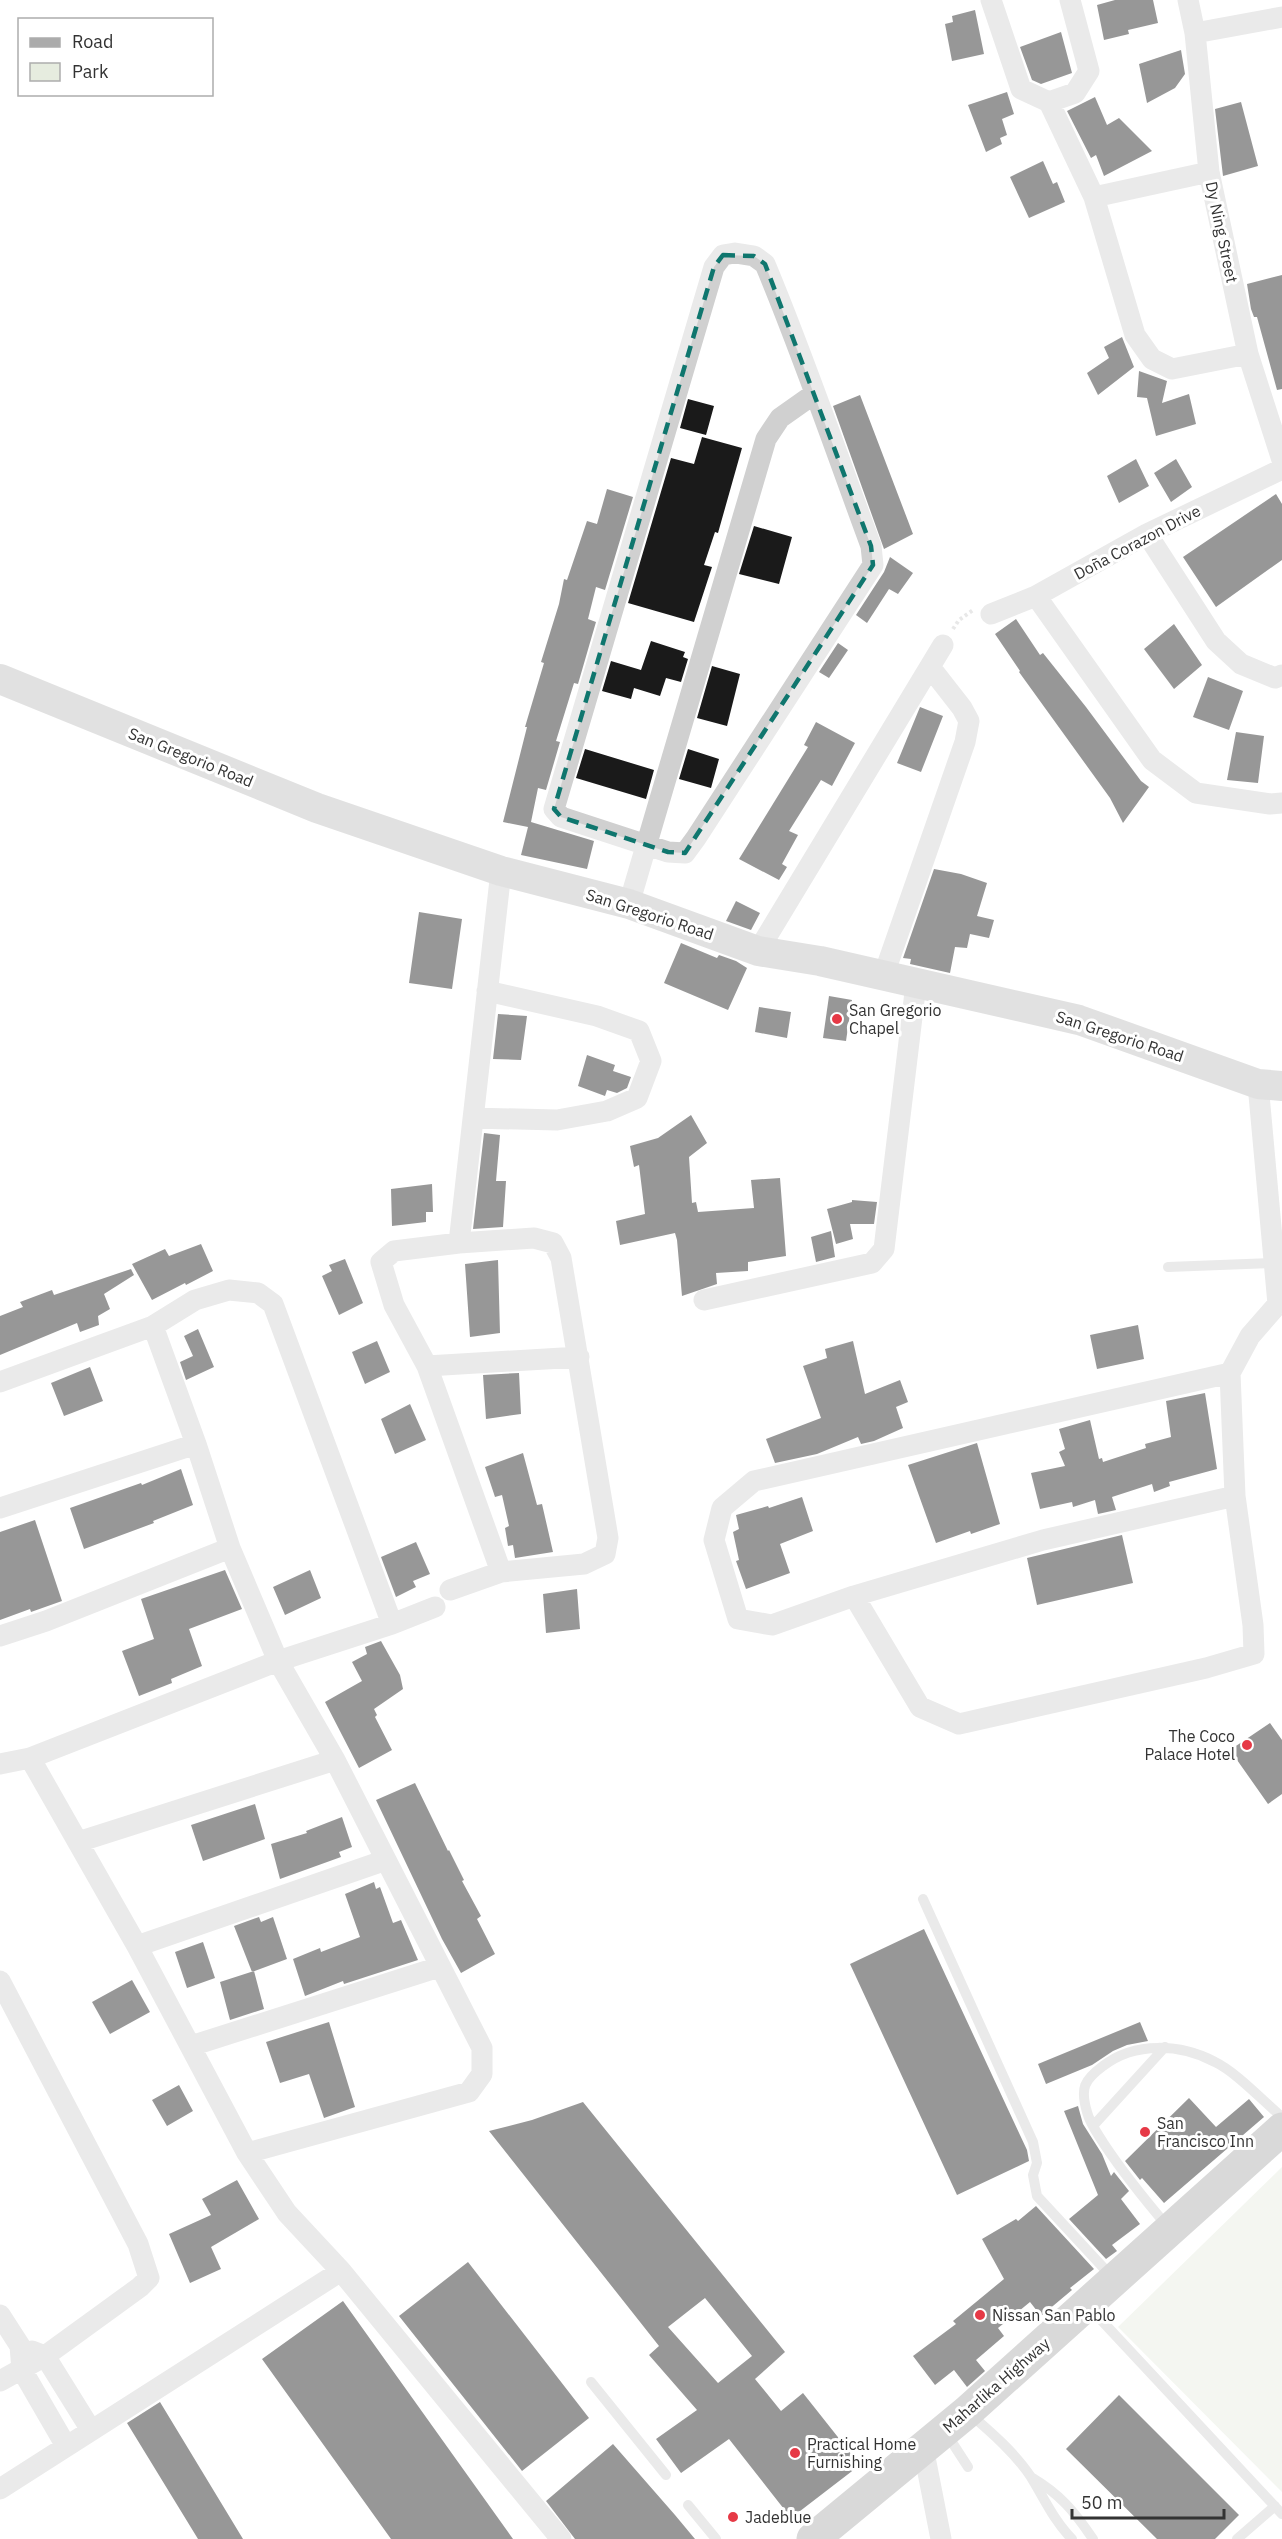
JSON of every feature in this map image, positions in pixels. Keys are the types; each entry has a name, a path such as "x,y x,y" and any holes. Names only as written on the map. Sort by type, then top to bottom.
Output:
{"main road":[{"name":"Maharlika Highway","path":"813,2539 945,2429 1282,2129"}],"street":[{"path":"992,0 1021,89 1049,102 1094,197 1134,335 1152,359 1172,369 1248,354"},
{"path":"1049,102 1075,93 1089,71 1071,0"},
{"name":"Dy Ning Street","path":"1188,0 1195,33 1209,172 1248,354 1282,459"},
{"path":"1195,33 1282,17"},
{"path":"1094,197 1209,172"},
{"path":"735,253 754,256 765,264 798,344 814,394 871,546 873,565 686,853 668,852 646,845 561,816 554,809 714,267 723,255 735,253"},
{"path":"629,904 766,439 780,418 814,394"},
{"name":"Doña Corazon Drive","path":"991,614 1036,596 1147,534 1282,469"},
{"path":"1147,534 1216,641 1241,664 1275,678 1282,675"},
{"path":"1036,596 1152,760 1196,793 1270,804 1282,803"},
{"path":"758,951 943,645"},
{"path":"883,976 961,753 969,721 962,708 930,667"},
{"name":"San Gregorio Road","path":"0,679 317,808 501,871 629,904 758,951 820,961 1079,1020 1270,1085"},
{"path":"459,1242 501,871"},
{"path":"704,1300 872,1263 884,1249 916,984"},
{"path":"473,1119 558,1120 607,1111 637,1098 651,1060 639,1031 597,1016 487,992"},
{"path":"855,1596 920,1707 959,1724 1206,1668 1254,1654 1253,1625 1235,1496 1230,1373 1250,1336 1280,1303 1273,1263 1270,1085"},
{"path":"450,1590 501,1572 584,1564 605,1554 608,1538 579,1356 561,1258 553,1243 534,1238 459,1242 394,1251 381,1262 394,1305 427,1366 501,1572"},
{"path":"0,1382 153,1326 195,1300 229,1290 258,1293 273,1304 392,1624"},
{"path":"153,1326 196,1444 230,1548 278,1661 335,1760 482,2048 482,2074 469,2092 247,2153"},
{"path":"427,1366 579,1356"},
{"path":"1230,1373 754,1481 722,1508 714,1540 738,1619 772,1625 855,1596 1043,1540 1235,1496"},
{"path":"0,1508 196,1444"},
{"path":"0,1636 46,1621 230,1548"},
{"path":"0,1764 30,1758 278,1661 392,1624 435,1607"},
{"path":"30,1758 137,1946 247,2153 287,2213 341,2271 561,2539"},
{"path":"78,1842 335,1760"},
{"path":"137,1946 386,1860"},
{"path":"191,2046 439,1967"},
{"path":"0,1981 138,2244 149,2278 140,2287 45,2356 0,2381"},
{"path":"0,2489 341,2271"},
{"path":"0,2315 20,2346 22,2370 66,2446"},
{"path":"20,2346 45,2356 91,2430"},
{"path":"941,2539 945,2429"}],"lane":[{"path":"1168,1267 1273,1263"},
{"path":"923,1899 1033,2142 1037,2163 1033,2175 1038,2196 1115,2279"},
{"path":"1170,2229 1129,2181 1093,2126 1087,2114 1084,2094 1088,2077 1111,2059 1140,2049 1165,2047 1182,2050 1216,2062 1282,2117"},
{"path":"1093,2126 1165,2047"},
{"path":"1087,2304 1278,2510 1237,2539"},
{"path":"591,2382 666,2475"},
{"path":"945,2429 968,2467"},
{"path":"945,2429 996,2436 1030,2476 1043,2500 1072,2539"},
{"path":"1030,2476 1052,2489 1073,2509 1094,2539"},
{"path":"688,2505 716,2539"}],"path":[{"path":"943,645 959,620 971,610 991,614"}],"highlighted area":[{"path":"723,255 754,256 765,264 871,546 873,565 685,853 668,852 561,817 554,809 714,267"}],"green space":[{"path":"1282,2167 1282,2492 1118,2327"}],"building":[{"path":"1115,0 1153,0 1158,23 1128,30 1129,34 1104,40 1097,5"},
{"path":"975,10 984,54 952,61 945,24 953,22 952,16"},
{"path":"1061,32 1072,73 1041,84 1032,80 1020,47"},
{"path":"1181,50 1185,74 1175,88 1147,103 1139,64"},
{"path":"1007,92 1014,114 1002,119 1007,135 1000,138 1002,144 986,152 968,105"},
{"path":"1095,97 1107,125 1119,118 1152,151 1104,176 1096,155 1091,158 1067,111"},
{"path":"1241,102 1258,166 1223,176 1215,109"},
{"path":"1043,161 1053,184 1057,182 1065,202 1029,218 1010,177"},
{"path":"1282,275 1282,389 1277,390 1257,317 1254,317 1251,309 1247,284"},
{"path":"1122,337 1134,367 1098,395 1087,373 1109,358 1104,347"},
{"path":"1139,371 1167,381 1162,403 1189,394 1196,424 1156,436 1147,398 1137,397"},
{"path":"860,395 913,534 884,549 833,406"},
{"path":"688,399 714,406 706,435 680,428"},
{"path":"702,437 742,448 718,533 715,532 704,565 712,567 694,622 628,603 671,458 694,464"},
{"path":"1136,459 1149,486 1119,503 1107,476"},
{"path":"1176,459 1192,487 1171,502 1154,473"},
{"path":"607,489 633,497 605,590 596,587 588,619 596,622 578,684 574,683 556,741 560,742 546,790 538,788 531,822 594,841 587,869 521,855 528,827 503,822 527,727 525,727 544,663 541,662 559,604 564,579 567,580 587,521 597,524"},
{"path":"1276,494 1282,504 1282,560 1216,607 1183,557"},
{"path":"754,526 792,537 779,584 739,574"},
{"path":"890,557 913,573 898,594 889,589 867,623 856,615 884,572"},
{"path":"1016,619 1040,655 1043,653 1141,781 1149,787 1123,823 1110,798 1019,672 995,634"},
{"path":"1174,624 1202,665 1174,689 1144,649"},
{"path":"651,641 685,652 683,657 688,659 681,682 666,678 660,696 634,688 631,699 602,691 611,661 641,670"},
{"path":"838,643 848,650 829,678 819,672"},
{"path":"712,666 740,674 727,726 697,718"},
{"path":"1208,677 1243,691 1229,730 1193,717"},
{"path":"920,707 943,716 921,772 897,763"},
{"path":"816,722 855,743 832,786 821,780 789,831 798,835 782,864 787,867 779,880 739,859 808,747 804,745"},
{"path":"1236,732 1264,736 1258,783 1227,780"},
{"path":"585,749 654,770 646,799 576,778"},
{"path":"688,749 719,759 711,788 679,779"},
{"path":"934,869 961,874 987,883 977,916 994,920 989,938 970,934 967,948 955,947 950,973 910,964 911,959 903,958"},
{"path":"736,901 760,913 751,930 726,921"},
{"path":"419,912 462,919 452,989 409,983"},
{"path":"681,943 717,958 719,955 736,961 747,968 728,1010 664,983"},
{"name":"San Gregorio Chapel","path":"829,996 852,1000 846,1041 823,1038"},
{"path":"759,1007 791,1012 787,1038 755,1032"},
{"path":"498,1014 527,1016 521,1060 493,1059"},
{"path":"587,1055 615,1065 613,1071 631,1077 627,1088 617,1093 607,1090 605,1096 578,1086"},
{"path":"691,1115 707,1143 689,1157 692,1203 696,1202 698,1212 754,1208 751,1180 780,1178 786,1256 748,1262 748,1271 716,1273 717,1284 682,1296 675,1233 620,1245 616,1221 645,1214 639,1165 634,1167 630,1146 658,1138"},
{"path":"484,1133 500,1135 496,1181 506,1181 503,1227 473,1229"},
{"path":"432,1184 433,1212 426,1212 426,1222 392,1226 391,1189"},
{"path":"852,1200 877,1202 874,1224 850,1224 853,1239 836,1244 827,1209 852,1202"},
{"path":"831,1231 835,1257 816,1262 811,1237"},
{"path":"201,1244 213,1271 152,1300 132,1264 165,1249 169,1256"},
{"path":"345,1259 363,1303 339,1315 322,1276 332,1271 329,1265"},
{"path":"498,1260 500,1333 470,1337 465,1264"},
{"path":"131,1269 134,1275 104,1294 110,1309 98,1316 99,1325 80,1332 77,1323 0,1355 0,1316 23,1307 20,1302 52,1290 54,1295"},
{"path":"1138,1325 1144,1359 1097,1369 1090,1335"},
{"path":"198,1329 214,1367 186,1380 180,1362 193,1356 184,1336"},
{"path":"377,1341 390,1372 365,1384 352,1352"},
{"path":"853,1341 865,1394 900,1380 908,1402 896,1407 903,1428 874,1441 861,1444 858,1437 817,1454 775,1463 766,1439 821,1418 803,1366 827,1358 825,1349"},
{"path":"90,1367 103,1401 64,1416 51,1383"},
{"path":"519,1373 521,1414 486,1419 483,1375"},
{"path":"1205,1393 1217,1469 1169,1482 1170,1486 1154,1492 1152,1484 1112,1497 1116,1510 1098,1514 1095,1500 1073,1507 1072,1502 1040,1509 1031,1473 1065,1466 1059,1452 1065,1449 1059,1429 1090,1420 1099,1459 1102,1458 1103,1462 1146,1448 1145,1444 1171,1437 1166,1401"},
{"path":"410,1404 426,1440 395,1454 381,1419"},
{"path":"977,1443 1000,1524 971,1534 970,1531 936,1543 908,1465"},
{"path":"523,1453 537,1505 542,1504 553,1552 515,1558 513,1545 508,1546 505,1528 509,1526 502,1495 495,1497 485,1467"},
{"path":"181,1469 193,1505 153,1521 154,1523 84,1549 70,1508 141,1483 142,1485"},
{"path":"802,1497 813,1531 780,1544 790,1573 746,1589 736,1561 739,1560 733,1532 739,1529 736,1515 768,1506 769,1508"},
{"path":"35,1520 62,1601 0,1620 0,1532"},
{"path":"1122,1535 1133,1583 1037,1605 1027,1558"},
{"path":"416,1542 430,1574 413,1581 416,1587 396,1597 381,1557"},
{"path":"225,1570 242,1609 189,1629 202,1666 171,1679 172,1683 139,1696 122,1651 154,1639 141,1599"},
{"path":"310,1570 321,1598 285,1615 273,1587"},
{"path":"577,1589 580,1629 546,1633 543,1594"},
{"path":"381,1641 400,1675 403,1689 374,1709 377,1715 375,1717 392,1750 359,1768 325,1702 362,1681 352,1662 367,1654 365,1647"},
{"path":"1270,1723 1282,1740 1282,1794 1268,1804 1230,1750"},
{"path":"415,1783 481,1916 477,1919 495,1954 461,1973 442,1939 376,1800"},
{"path":"255,1804 265,1839 203,1861 191,1825"},
{"path":"342,1817 352,1847 339,1852 341,1857 280,1879 271,1844 307,1833 306,1831"},
{"path":"374,1882 376,1889 380,1887 393,1923 401,1920 418,1960 344,1984 343,1981 305,1996 293,1959 320,1948 321,1952 360,1937 345,1894"},
{"path":"259,1917 261,1922 273,1917 287,1959 252,1972 234,1926"},
{"path":"924,1929 1027,2150 1029,2161 957,2195 850,1964"},
{"path":"203,1942 215,1978 187,1988 175,1952"},
{"path":"254,1971 264,2009 230,2020 220,1982"},
{"path":"132,1980 150,2012 110,2034 92,2002"},
{"path":"329,2022 355,2107 324,2118 309,2074 280,2083 266,2042"},
{"path":"1140,2022 1148,2041 1127,2045 1092,2065 1046,2084 1038,2064"},
{"path":"179,2085 193,2111 167,2126 152,2100"},
{"path":"1189,2098 1216,2127 1249,2099 1264,2117 1164,2203 1142,2178 1140,2180 1125,2161"},
{"path":"583,2102 785,2352 755,2379 781,2411 803,2393 860,2465 791,2518 729,2439 681,2473 656,2439 697,2410 649,2355 659,2346 489,2131 532,2120","holes":["705,2298 752,2356 718,2383 668,2327"]},
{"path":"1078,2106 1083,2124 1102,2154 1111,2176 1114,2172 1129,2191 1121,2199 1140,2224 1112,2245 1117,2251 1106,2259 1069,2219 1098,2195 1064,2111"},
{"path":"237,2180 259,2219 211,2247 221,2269 190,2283 169,2234 211,2215 202,2199"},
{"path":"1036,2206 1094,2269 1041,2316 1030,2302 998,2328 1004,2336 976,2360 985,2371 967,2387 954,2370 935,2385 913,2356 956,2324 953,2321 1004,2279 982,2239 1016,2219 1018,2221"},
{"path":"468,2262 589,2418 522,2471 399,2316"},
{"path":"343,2301 513,2539 391,2539 262,2359"},
{"path":"1119,2395 1239,2515 1215,2539 1157,2539 1066,2449"},
{"path":"160,2402 243,2539 198,2539 127,2423"},
{"path":"613,2444 695,2539 575,2539 546,2501"}],"place":[{"name":"San Gregorio Chapel","path":"837,1019"},
{"name":"The Coco Palace Hotel","path":"1247,1745"},
{"name":"San Francisco Inn","path":"1145,2132"},
{"name":"Nissan San Pablo","path":"980,2315"},
{"name":"Practical Home Furnishing","path":"795,2453"},
{"name":"Jadeblue","path":"733,2517"}]}
